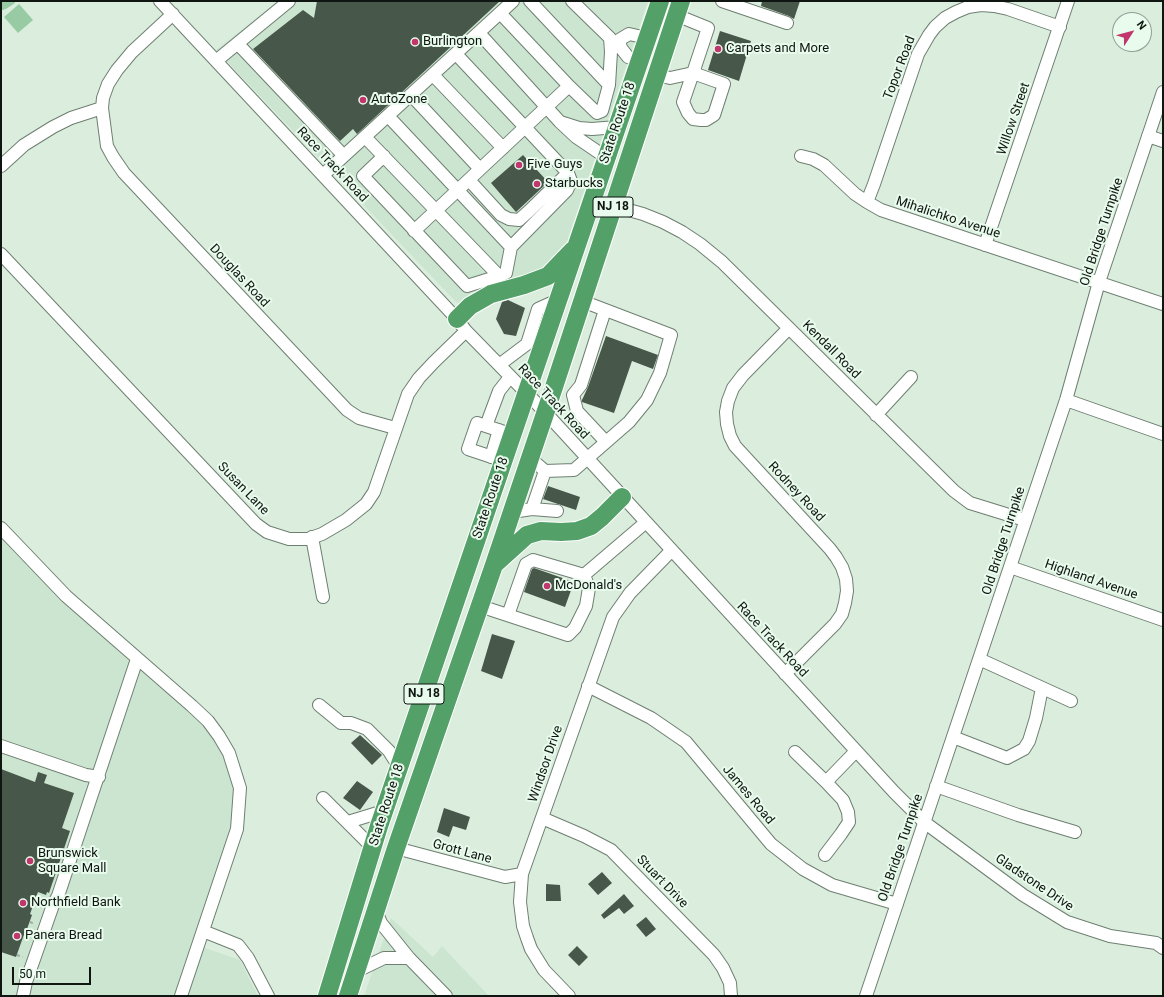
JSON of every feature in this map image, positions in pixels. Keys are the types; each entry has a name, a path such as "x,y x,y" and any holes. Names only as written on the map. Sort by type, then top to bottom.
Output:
{"highway":[{"name":"State Route 18","path":"327,996 372,847 506,432 527,394 660,1"},
{"name":"State Route 18","path":"348,996 396,848 554,387 678,8"},
{"path":"461,325 470,306 491,294 524,285 548,276 577,246"},
{"path":"494,565 526,535 541,531 577,531 591,526 622,497"}],"street":[{"name":"Race Track Road","path":"160,1 461,325 545,412 671,551 894,792 924,822"},
{"path":"216,61 289,1"},
{"path":"323,175 513,1"},
{"path":"530,1 609,85"},
{"path":"572,1 615,39 628,57 639,61"},
{"path":"722,1 747,5 787,23"},
{"name":"Willow Street","path":"985,245 1068,1"},
{"name":"Topor Road","path":"867,202 913,66 924,42 935,27 945,18 956,12 968,7 981,5 1008,9 1060,27"},
{"path":"657,75 670,78 693,73 708,28 678,8"},
{"path":"500,13 596,113 602,111 609,85 611,52 615,39"},
{"path":"1,166 24,145 53,127 71,118 102,108 103,98 108,84 117,70 132,52 173,14"},
{"path":"478,33 560,122 576,137 607,158"},
{"path":"615,39 629,34 647,38"},
{"path":"238,44 344,156"},
{"path":"384,156 362,176 467,286 506,273 511,247 568,190 571,180 568,173 456,54"},
{"path":"433,75 503,148"},
{"path":"414,231 569,86"},
{"name":"Old Bridge Turnpike","path":"866,996 1066,400 1099,282 1163,92"},
{"path":"411,95 480,169"},
{"name":"Douglas Road","path":"102,108 107,146 124,173 347,410 359,418 395,428"},
{"path":"388,116 511,247"},
{"path":"560,122 579,128 592,129 618,127"},
{"path":"365,136 499,276"},
{"path":"1148,136 1163,141"},
{"name":"Mihalichko Avenue","path":"801,156 813,159 824,165 855,194 881,210 1163,304"},
{"path":"469,180 502,215 509,219 519,220 568,173"},
{"name":"Kendall Road","path":"614,206 643,214 663,222 700,244 722,262 954,492 970,503 1025,520"},
{"name":"Susan Lane","path":"1,254 256,524 266,532 289,539 308,539 322,534 346,520 366,504 374,492 408,394 461,325"},
{"path":"499,364 527,344 538,309 558,300"},
{"path":"530,458 545,471 574,470 629,422 647,400 660,373 671,335 582,301"},
{"path":"605,310 581,385 574,396 577,411 606,442"},
{"name":"Rodney Road","path":"785,674 835,624 842,614 847,591 846,579 842,567 833,553 735,446 730,436 726,412 733,388 743,374 789,328"},
{"path":"527,344 538,360"},
{"path":"486,426 499,391 510,377"},
{"path":"876,415 911,377"},
{"path":"554,387 574,396"},
{"path":"1066,400 1163,434"},
{"path":"497,459 468,449 477,423 506,432"},
{"path":"532,509 545,471"},
{"path":"512,512 532,509 557,510"},
{"path":"584,575 645,522"},
{"path":"1,528 53,584 208,721 219,736 228,753 240,788 237,829 182,996"},
{"path":"312,537 323,597"},
{"name":"Windsor Drive","path":"569,996 544,970 534,955 527,938 522,920 520,902 522,874 613,616 630,593 671,551"},
{"path":"508,615 526,564 533,560 584,575"},
{"name":"Highland Avenue","path":"1010,567 1163,620"},
{"path":"480,606 568,635 575,628 586,606 589,588 584,575"},
{"path":"23,996 26,982 53,905 58,896 99,777 137,659"},
{"path":"979,659 1071,701"},
{"name":"James Road","path":"588,686 651,718 686,742 770,844 803,868 832,885 897,904"},
{"path":"953,737 1007,758 1024,749 1029,741 1042,688"},
{"path":"319,705 341,723 351,723 367,728 389,751 399,767"},
{"path":"1,746 86,775 99,777"},
{"path":"826,782 856,751"},
{"path":"795,752 843,800 848,812 849,822 825,855"},
{"path":"936,786 1018,815 1075,832"},
{"path":"323,798 372,847"},
{"path":"348,822 384,812"},
{"name":"Stuart Drive","path":"542,818 612,850 714,955 723,968 730,983 730,996"},
{"name":"Gladstone Drive","path":"924,822 1023,895 1068,922 1110,936 1156,943 1163,947"},
{"name":"Grott Lane","path":"396,848 505,877 522,874"},
{"path":"376,911 381,924 409,958 446,996"},
{"path":"203,931 238,944 248,958 268,996"},
{"path":"357,971 384,958 409,958"}],"path":[{"path":"40,911 43,901"},
{"path":"34,905 41,907"},
{"path":"30,922 35,924 33,930"},
{"path":"17,955 24,957 22,964"}],"shaded area":[{"path":"278,1 648,1 565,247 554,264 466,304 456,302 216,50"},
{"path":"1,528 192,706 235,770 238,822 199,946 240,960 258,996 1,996"},
{"path":"391,918 433,957 442,946 489,996 364,996"}],"green space":[{"path":"1,1 15,1 15,3 6,9 1,10"},
{"path":"19,4 33,20 18,33 4,17"}],"building":[{"path":"317,1 500,1 357,134 353,129 340,141 253,49 303,10 314,18"},
{"path":"762,1 800,1 794,19 761,6"},
{"path":"720,31 751,41 739,81 708,70"},
{"path":"523,155 548,182 516,212 491,183"},
{"path":"508,300 525,308 516,336 504,334 496,319 502,302"},
{"path":"606,336 658,355 653,369 632,361 614,413 582,402"},
{"path":"548,486 580,497 576,510 543,499"},
{"name":"McDonald's","path":"534,568 574,582 565,607 524,592 532,569"},
{"path":"492,634 515,641 502,679 481,671"},
{"path":"360,735 382,755 372,765 351,743"},
{"name":"Brunswick Square Mall","path":"1,769 35,782 38,772 47,775 44,783 74,793 62,828 70,831 49,893 47,892 46,895 38,892 30,914 32,915 16,957 1,952"},
{"path":"357,781 373,792 360,810 343,798"},
{"path":"444,808 470,817 466,830 453,826 449,837 437,832"},
{"path":"602,872 612,883 598,895 588,884"},
{"path":"546,884 560,885 561,901 546,901"},
{"path":"624,894 634,906 624,914 619,908 604,919 601,915"},
{"path":"646,917 656,929 646,937 636,925"},
{"path":"577,946 588,957 579,966 568,955"}],"place":[{"name":"Burlington","path":"415,42"},
{"name":"Carpets and More","path":"718,49"},
{"name":"AutoZone","path":"363,100"},
{"name":"Five Guys","path":"519,165"},
{"name":"Starbucks","path":"537,184"},
{"name":"McDonald's","path":"547,586"},
{"name":"Brunswick Square Mall","path":"30,861"},
{"name":"Northfield Bank","path":"23,903"},
{"name":"Panera Bread","path":"17,936"}]}
